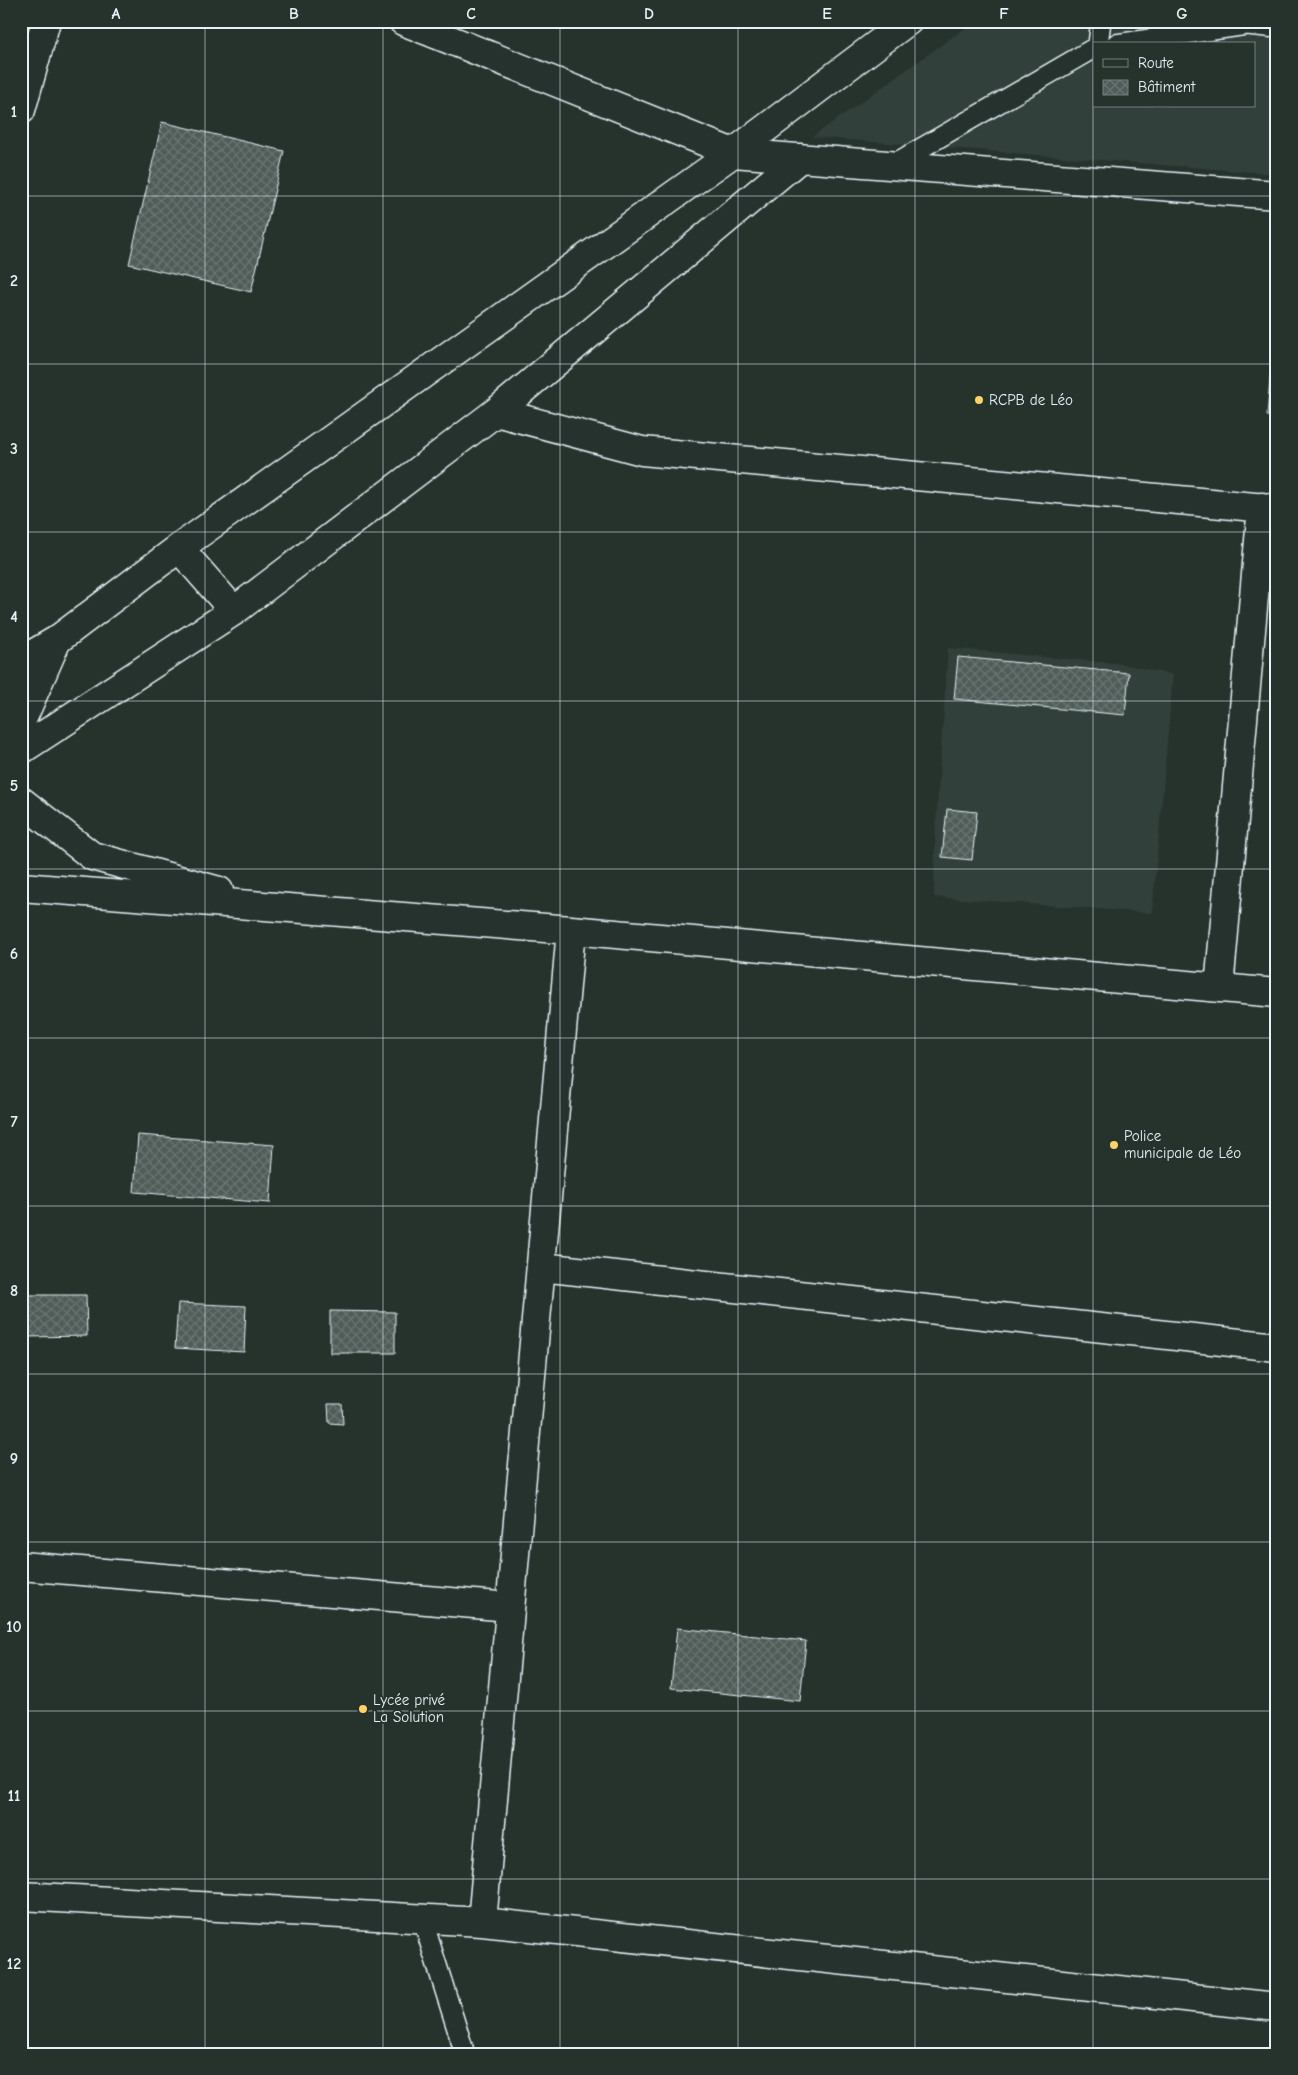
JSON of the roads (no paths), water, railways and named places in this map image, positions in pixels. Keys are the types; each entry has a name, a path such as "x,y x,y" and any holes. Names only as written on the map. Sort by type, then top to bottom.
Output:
{"street":[{"path":"21,110 46,21"},
{"path":"403,21 733,153 1277,196"},
{"path":"21,661 57,640 179,548 733,153 908,21"},
{"path":"21,750 234,611 496,412 800,158"},
{"path":"496,412 642,451 1269,508 1219,988"},
{"path":"179,548 234,611"},
{"path":"21,722 57,640"},
{"path":"21,801 92,856 286,909"},
{"path":"21,887 571,930 1277,993"},
{"path":"482,1922 571,930"},
{"path":"541,1267 1277,1347"},
{"path":"21,1566 510,1607"},
{"path":"21,1896 482,1922 1277,2008"}],"lane":[{"path":"1098,42 1101,21"},
{"path":"1128,42 1246,23 1277,28"},
{"path":"892,166 1093,49"},
{"path":"422,1918 465,2054"}],"place":[{"name":"RCPB de Léo","path":"979,400"},
{"name":"Police municipale de Léo","path":"1114,1145"},
{"name":"Lycée privé La Solution","path":"363,1709"}]}
